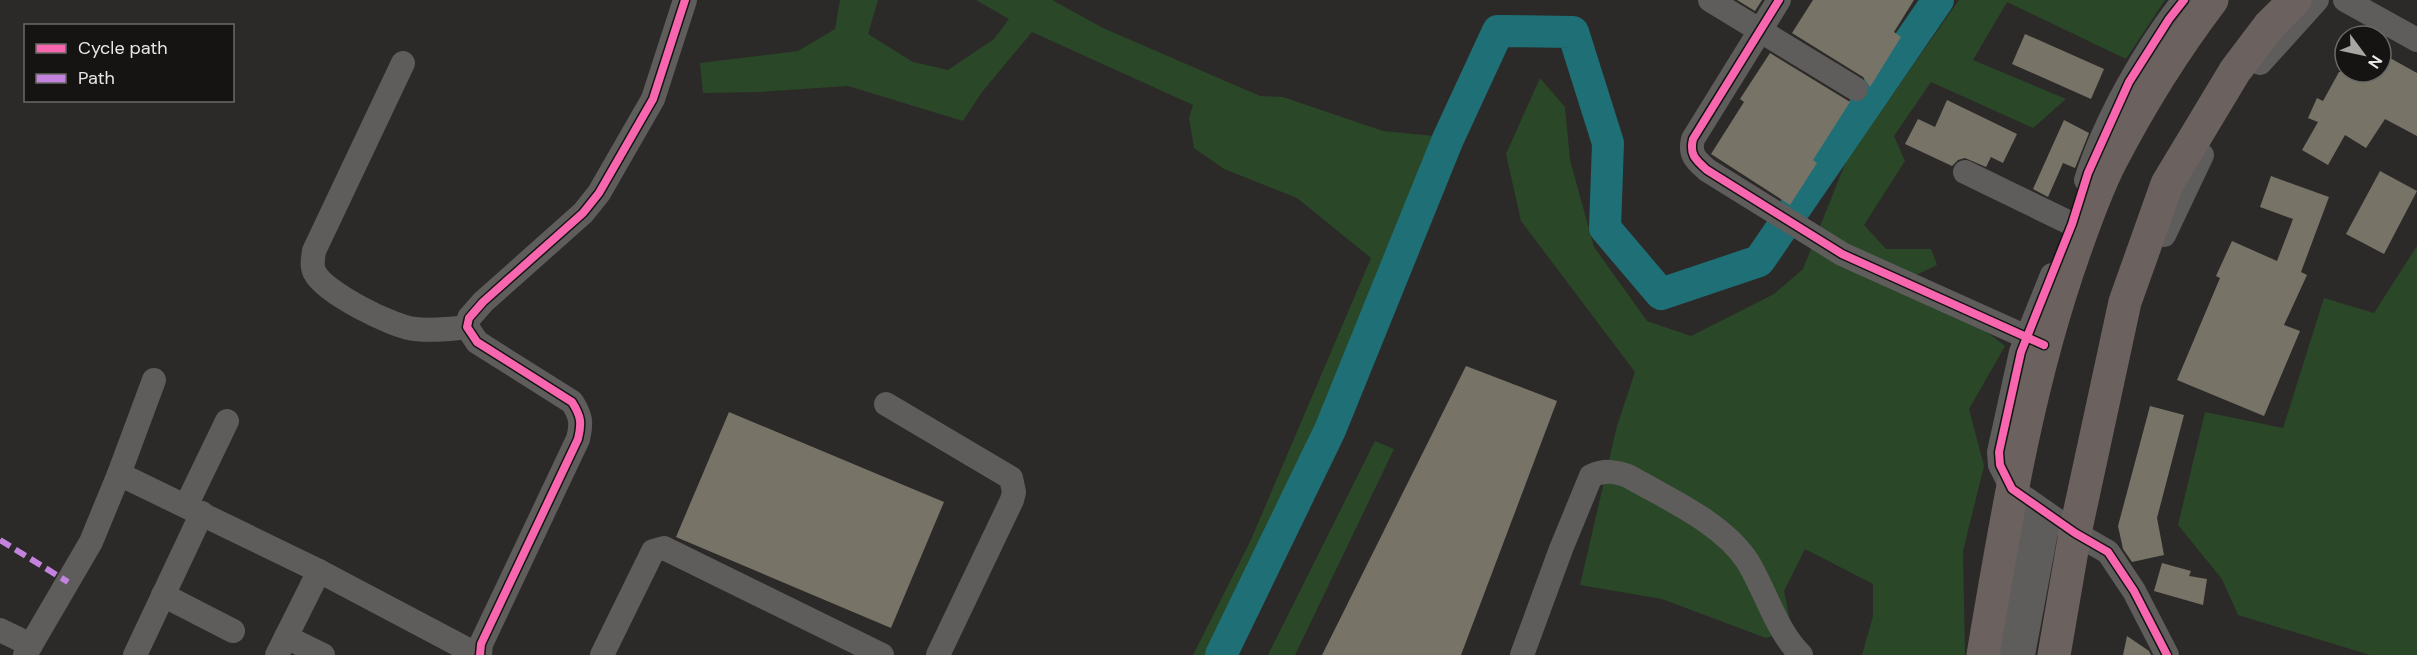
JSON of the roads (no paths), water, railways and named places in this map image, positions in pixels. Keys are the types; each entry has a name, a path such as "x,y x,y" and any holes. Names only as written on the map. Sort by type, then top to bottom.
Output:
{"highway":[{"path":"1983,655 2020,495 2036,341 2111,162 2186,34 2212,0"},
{"path":"2054,655 2071,530 2125,302 2167,184 2235,71 2268,26 2295,0"}],"street":[{"path":"119,474 194,509 479,655 481,644 578,439 582,424 580,414 572,402 477,342 467,327 469,318 477,308 583,213 599,193 653,99 685,0"},
{"path":"1710,0 1856,89"},
{"path":"1779,0 1693,139 1690,149 1693,157 1707,170 1842,254 2036,341 2088,173 2129,82 2169,19 2184,0"},
{"path":"2024,655 2071,530 2132,322 2154,258 2188,181 2239,88 2285,33 2317,0"},
{"path":"2345,0 2417,40"},
{"path":"403,63 314,251 312,263 314,272 330,291 396,325 433,331 467,327"},
{"path":"1965,172 2072,224"},
{"path":"0,630 28,650 85,554 119,474 154,380"},
{"path":"886,404 1011,478 1014,483 1012,500 942,653"},
{"path":"135,655 164,595 227,421"},
{"path":"1522,655 1591,476 1602,471 1615,471 1628,476 1710,525 1734,543 1748,563 1786,634 1801,655"},
{"path":"2004,655 2020,495 2108,552 2119,566 2167,655"},
{"path":"602,655 653,551 664,548 882,655"},
{"path":"319,572 281,646 323,655"},
{"path":"164,595 233,631"}],"waterway":[{"path":"1221,655 1330,430 1448,139 1498,31 1573,32 1608,143 1605,228 1661,294 1759,261 1938,0"}]}
